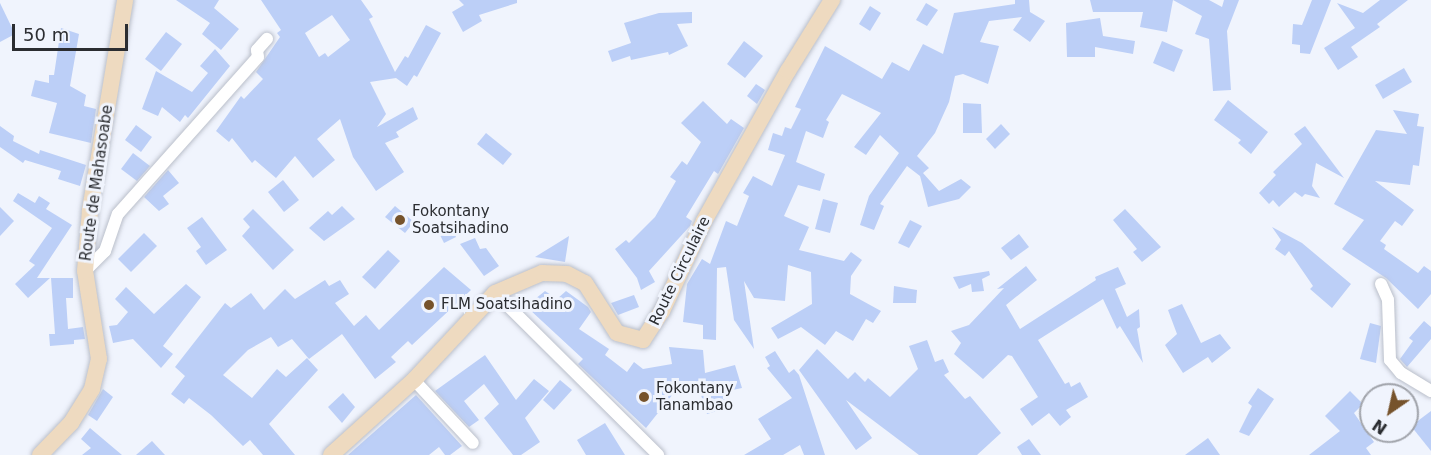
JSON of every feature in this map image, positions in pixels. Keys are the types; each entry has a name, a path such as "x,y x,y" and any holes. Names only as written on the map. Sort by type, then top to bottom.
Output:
{"street":[{"name":"Route de Mahasoabe","path":"40,455 70,423 92,389 99,359 84,271 90,210 125,0"},
{"name":"Route Circulaire","path":"334,454 414,380 495,293 542,273 567,274 585,283 617,333 643,340 662,311 704,221 788,71 832,0"},
{"path":"84,271 105,251 118,214 250,66 267,39"},
{"path":"1381,284 1388,300 1390,360 1401,374 1431,391"},
{"path":"495,293 658,455"},
{"path":"414,380 473,443"}],"building":[{"path":"176,0 219,0 214,8 239,29 221,50 202,34 210,23"},
{"path":"261,0 361,0 373,17 369,19 395,72 405,56 408,58 426,25 441,33 417,77 414,75 407,86 396,78 370,82 386,114 377,127 413,107 418,119 396,132 399,137 385,143 404,172 376,191 353,157 340,119 317,139 335,160 313,178 295,156 276,178 255,160 252,163 232,138 229,142 216,131 241,96 244,99 263,79 256,72 280,37 277,33 281,30","holes":["332,15 350,40 328,57 325,53 319,57 305,33"]},
{"path":"459,0 517,0 517,3 479,15 482,21 463,32 452,12 464,5"},
{"path":"1015,0 1029,0 1030,12 1045,21 1030,42 1013,30 1022,17 989,21 980,42 999,46 988,84 963,74 955,76 949,102 935,133 917,156 929,168 923,173 939,191 961,179 971,187 959,199 928,207 920,176 907,166 880,204 884,206 874,230 860,225 869,196 899,153 880,135 866,155 854,147 881,113 842,94 826,120 829,122 823,138 806,131 796,162 825,174 820,191 798,185 784,216 809,227 799,250 844,261 851,252 862,260 851,276 850,294 881,311 873,323 866,319 853,341 836,331 825,345 801,327 778,339 771,328 812,304 811,272 788,265 785,301 754,298 744,281 754,349 734,320 726,267 717,268 716,340 703,339 703,325 683,322 687,284 702,259 710,264 726,221 737,226 749,196 743,193 753,176 772,186 785,155 768,150 773,133 782,136 785,127 791,129 801,109 795,107 825,46 882,79 892,62 909,71 923,44 943,54 954,13 1015,4"},
{"path":"1090,0 1173,0 1167,32 1140,27 1143,12 1093,12"},
{"path":"1173,0 1209,0 1222,7 1224,0 1239,0 1227,31 1231,90 1213,91 1209,39 1195,34 1202,16"},
{"path":"1312,0 1331,0 1310,54 1300,53 1300,45 1292,44 1293,24 1302,25"},
{"path":"1380,0 1408,0 1377,24 1380,27 1351,47 1358,57 1338,70 1324,48 1355,28 1337,3 1363,13"},
{"path":"0,3 15,34 0,42"},
{"path":"926,3 938,10 927,26 916,20"},
{"path":"870,6 881,13 870,31 859,24"},
{"path":"692,12 692,23 677,24 688,46 669,55 668,52 631,60 630,56 612,62 608,51 631,43 624,23 659,13"},
{"path":"1100,18 1103,36 1135,41 1133,54 1095,47 1095,57 1067,57 1066,23"},
{"path":"61,28 79,34 70,86 86,95 84,106 96,109 91,143 49,133 57,103 31,96 35,80 49,83 49,75 54,75"},
{"path":"166,32 182,44 161,71 145,59"},
{"path":"744,41 763,56 745,78 727,64"},
{"path":"1162,41 1183,50 1174,72 1153,63"},
{"path":"215,49 230,66 188,118 185,115 180,122 162,107 158,116 142,109 156,71 192,92 208,73 200,66"},
{"path":"1404,68 1412,82 1383,99 1375,85"},
{"path":"756,84 765,90 757,104 747,96"},
{"path":"1228,100 1268,132 1251,154 1238,143 1241,140 1214,120"},
{"path":"703,101 727,124 731,119 744,128 718,174 714,171 686,217 692,221 690,226 649,271 655,282 641,290 637,278 615,249 626,240 629,243 655,217 676,181 670,177 682,161 687,165 701,142 681,123"},
{"path":"963,103 981,104 982,133 963,133"},
{"path":"1393,110 1419,114 1417,126 1424,127 1419,166 1413,165 1410,185 1375,181 1414,210 1402,226 1395,221 1380,241 1386,245 1384,249 1418,273 1424,266 1431,271 1431,294 1418,309 1386,278 1342,249 1364,220 1334,204 1376,130 1407,134"},
{"path":"1001,124 1010,134 995,149 986,139"},
{"path":"136,125 152,137 141,152 125,140"},
{"path":"0,126 14,136 13,141 39,154 40,150 86,165 80,186 58,179 61,171 25,160 23,163 0,147"},
{"path":"1305,126 1344,178 1316,163 1312,186 1320,198 1305,194 1302,197 1295,192 1279,207 1273,200 1269,204 1259,193 1276,175 1273,172 1302,144 1294,134"},
{"path":"486,133 512,154 503,165 477,144"},
{"path":"133,153 150,166 137,181 121,169"},
{"path":"168,170 179,183 163,196 169,204 159,211 144,197"},
{"path":"283,180 299,200 284,212 268,192"},
{"path":"18,193 35,203 39,196 50,203 46,209 72,225 37,278 50,278 28,298 15,284 35,265 29,261 52,228 13,201"},
{"path":"823,199 838,203 830,233 815,229"},
{"path":"342,206 355,219 324,241 309,228 328,211 332,215"},
{"name":"Fokontany Soatsihadino","path":"395,206 414,222 405,233 385,217"},
{"path":"0,207 14,221 0,236"},
{"path":"253,209 294,250 273,270 242,236 250,227 243,219"},
{"path":"1125,209 1161,247 1142,262 1133,252 1137,249 1113,220"},
{"path":"202,217 227,250 206,265 196,251 201,247 187,228"},
{"path":"910,220 922,226 909,248 898,243"},
{"path":"450,223 456,237 444,243 437,229"},
{"path":"1272,227 1302,243 1351,284 1332,308 1310,289 1313,286 1289,251 1285,256 1275,249 1281,240"},
{"path":"144,233 157,246 131,272 118,259"},
{"path":"1019,234 1029,247 1011,260 1001,248"},
{"path":"569,236 565,262 535,257"},
{"path":"475,238 480,249 486,248 499,266 484,276 460,244"},
{"path":"388,250 400,261 375,289 362,277"},
{"path":"1026,266 1037,280 1006,305 1020,329 1096,280 1095,277 1118,267 1126,284 1115,289 1127,317 1139,309 1140,327 1137,329 1143,363 1120,326 1117,329 1103,299 1038,340 1065,384 1069,382 1071,387 1080,382 1088,397 1066,410 1071,417 1060,426 1049,413 1032,426 1020,409 1038,397 1012,356 1008,355 983,379 954,354 961,343 951,331 969,325 1004,288 997,289"},
{"path":"444,267 471,290 412,345 408,341 391,357 396,362 375,379 342,334 309,359 292,339 278,347 271,337 248,350 223,375 252,398 277,369 286,377 307,358 318,370 269,424 295,455 263,455 250,440 243,446 211,415 189,398 184,404 171,394 185,376 175,367 225,303 231,308 251,293 264,310 285,289 295,299 325,280 329,286 340,280 349,294 335,303 354,326 366,315 379,330"},
{"path":"989,271 990,275 982,279 984,291 972,292 971,284 959,289 953,277"},
{"path":"51,278 73,278 73,298 66,298 68,329 83,327 85,339 74,340 74,344 50,346 49,334 55,334"},
{"path":"186,284 201,297 163,346 173,354 161,368 133,339 113,343 109,326 117,325 128,312 115,299 126,287 154,314"},
{"path":"894,286 917,290 916,303 893,303"},
{"path":"545,291 557,299 566,291 588,307 591,312 579,329 609,349 605,355 627,372 634,362 643,369 672,364 669,347 703,350 705,373 735,365 742,388 723,392 727,408 707,414 701,395 696,396 695,391 673,394 646,428 578,364 583,359 529,309 530,303"},
{"path":"634,295 639,307 618,315 611,303"},
{"path":"1182,304 1201,343 1220,334 1231,348 1212,363 1208,357 1183,373 1165,345 1177,334 1168,310"},
{"path":"1424,321 1431,327 1431,339 1407,367 1400,359 1413,341 1409,338"},
{"path":"1370,323 1381,326 1376,363 1360,359"},
{"path":"927,340 935,362 943,359 949,372 944,375 965,399 970,396 1001,433 977,455 919,455 846,400 872,438 856,450 799,370 817,349 848,379 855,372 865,382 868,378 890,397 918,369 909,346"},
{"path":"775,351 789,373 794,369 799,375 825,455 804,455 800,445 783,455 744,455 771,439 758,419 792,398 767,368 770,366 765,357"},
{"path":"485,355 516,400 534,379 549,391 525,418 540,442 521,455 513,455 484,418 499,404 484,384 464,401 479,420 469,427 435,391"},
{"path":"560,380 572,390 554,410 543,400"},
{"path":"1258,388 1274,399 1249,436 1239,432 1252,406 1248,403"},
{"path":"103,389 113,397 97,421 88,415"},
{"path":"1350,391 1359,400 1359,408 1354,413 1359,420 1359,443 1373,443 1366,448 1371,455 1309,455 1340,431 1325,416"},
{"path":"343,393 355,407 342,423 328,407"},
{"path":"416,395 462,446 450,455 445,455 439,447 429,455 348,455"},
{"path":"1431,411 1431,451 1419,436 1419,420"},
{"path":"605,423 625,455 586,455 577,440"},
{"path":"90,428 122,455 82,455 91,448 81,439"},
{"path":"1208,438 1220,455 1185,455"},
{"path":"1029,439 1041,455 1022,455 1017,447"},
{"path":"152,441 165,455 136,455"}],"place":[{"name":"Fokontany Soatsihadino","path":"400,220"},
{"name":"FLM Soatsihadino","path":"429,305"},
{"name":"Fokontany Tanambao","path":"644,397"}]}
